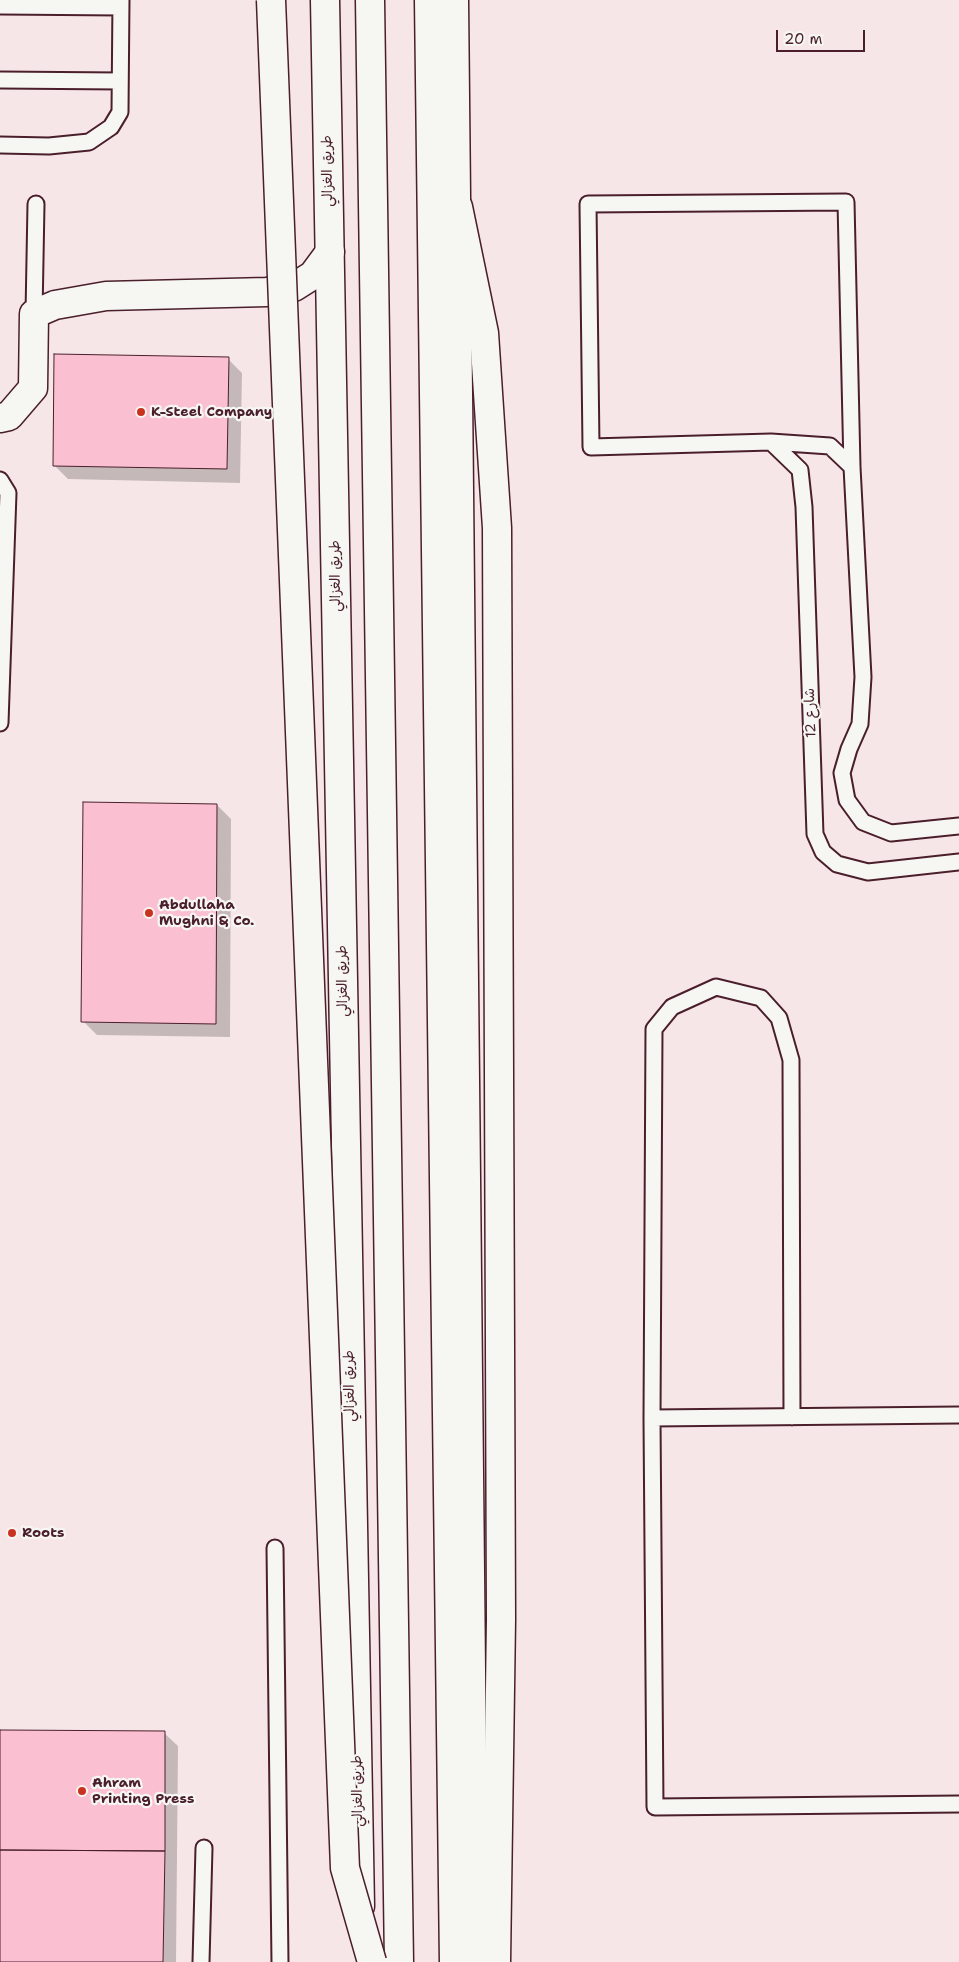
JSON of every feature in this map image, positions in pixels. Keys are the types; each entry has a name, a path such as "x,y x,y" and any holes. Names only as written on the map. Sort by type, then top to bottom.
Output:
{"main road":[{"path":"271,0 345,1868 372,1962"},
{"name":"طريق الغزالي","path":"325,0 361,1962"},
{"path":"370,0 399,1962"},
{"path":"429,0 454,1962"},
{"path":"454,0 458,207 474,1962"},
{"path":"458,207 484,333 497,528 501,1620 496,1962"},
{"path":"0,418 9,416 33,388 34,314 55,305 106,296 267,292 294,287 313,275 330,252"}],"lane":[{"path":"0,6 121,3 120,112 111,127 89,142 48,146 0,145"},
{"path":"0,80 120,81"},
{"path":"852,467 830,446 771,442 591,447 588,204 846,202 852,467 863,677 860,724 849,749 842,773 847,800 863,822 891,833 959,826"},
{"path":"34,314 36,204"},
{"name":"شارع 12","path":"771,442 800,470 804,507 814,834 822,852 836,864 868,872 959,862"},
{"path":"0,480 8,493 0,723"},
{"path":"792,1417 791,1060 778,1018 760,998 716,987 672,1007 654,1029 652,1418 655,1807 959,1804"},
{"path":"652,1418 959,1415"},
{"path":"275,1548 280,1962"},
{"path":"201,1962 204,1848"}],"building":[{"name":"K-Steel Company","path":"54,354 229,357 227,469 53,466"},
{"name":"Abdullaha Mughni & Co.","path":"83,802 217,804 216,1024 81,1022"},
{"name":"Ahram Printing Press","path":"0,1730 165,1731 165,1851 0,1850"},
{"path":"0,1850 165,1851 163,1962 0,1962"}],"place":[{"name":"K-Steel Company","path":"141,412"},
{"name":"Abdullaha Mughni & Co.","path":"149,913"},
{"name":"Roots","path":"12,1533"},
{"name":"Ahram Printing Press","path":"82,1791"}]}
